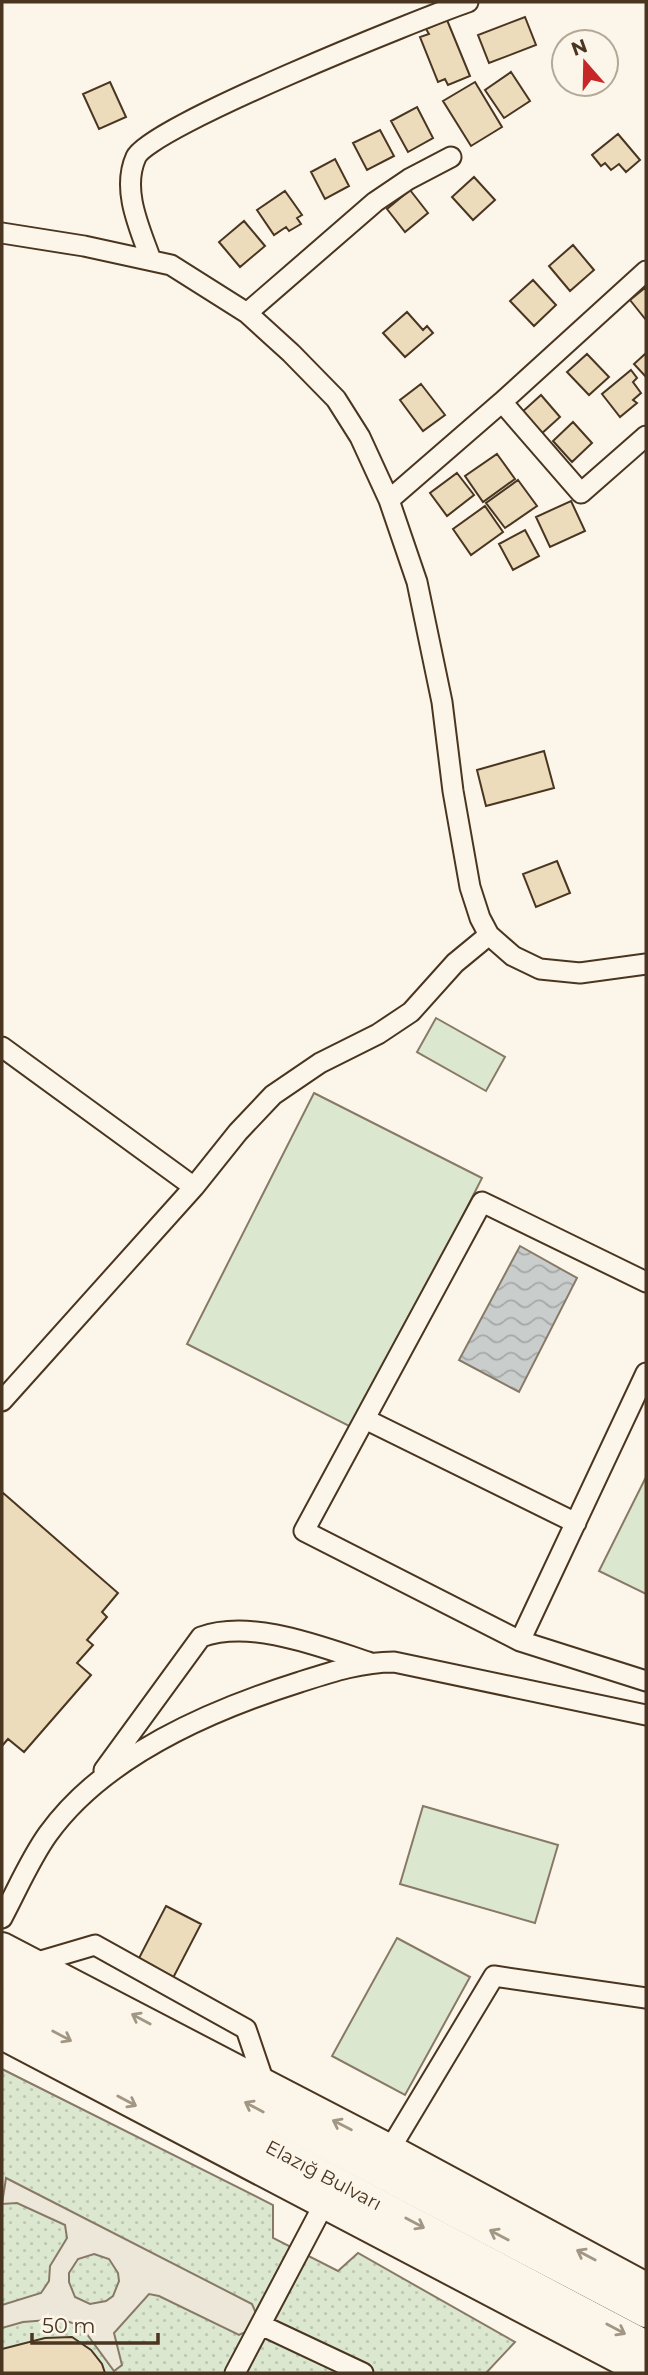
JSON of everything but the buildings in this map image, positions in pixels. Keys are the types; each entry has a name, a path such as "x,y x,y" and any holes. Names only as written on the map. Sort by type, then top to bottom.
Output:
{"highway":[{"path":"2,1947 390,2149 646,2287"},
{"name":"Elazığ Bulvarı","path":"2,1975 646,2313"},
{"name":"Elazığ Bulvarı","path":"2,2005 646,2345"},
{"path":"2,2035 646,2372"}],"street":[{"path":"151,260 133,207 131,177 136,155 151,142 191,119 418,19 468,2"},
{"path":"247,313 375,202 409,179 451,157"},
{"path":"2,233 84,246 171,265 247,313 336,399 360,437 389,500 416,582 442,702 453,791 470,887 480,918 489,935 513,956 540,969 580,973 646,964"},
{"path":"389,500 646,271"},
{"path":"502,402 581,493 646,436"},
{"path":"2,1401 194,1187 237,1132 273,1095 320,1063 378,1034 411,1012 455,963 489,935"},
{"path":"2,1047 194,1187"},
{"path":"646,1282 482,1202 304,1531 520,1641 646,1681"},
{"path":"520,1641 646,1373"},
{"path":"365,1419 576,1523"},
{"path":"2,1918 48,1834 90,1788 145,1717 201,1637 219,1630 239,1630 296,1639 368,1662"},
{"path":"90,1788 173,1734 209,1715 256,1696 368,1662 394,1662 646,1715"},
{"path":"34,1963 95,1945 246,2029 265,2085"},
{"path":"390,2149 494,1976 646,1998"},
{"path":"234,2373 324,2204"},
{"path":"261,2325 363,2373"}],"green space":[{"path":"436,1018 505,1057 486,1091 417,1052"},
{"path":"314,1093 482,1178 355,1429 187,1344"},
{"path":"646,1477 646,1594 599,1571"},
{"path":"423,1806 558,1845 535,1923 400,1884"},
{"path":"397,1938 470,1977 405,2095 332,2056"},
{"path":"2,2069 273,2205 273,2238 338,2271 358,2253 515,2342 486,2373 2,2373"}],"shaded area":[{"path":"6,2178 252,2304 261,2325 239,2335 159,2296 149,2294 114,2333 122,2365 114,2371 81,2326 61,2319 23,2322 2,2328 2,2305 41,2293 49,2281 50,2266 67,2238 65,2225 17,2203 2,2204","holes":["94,2254 109,2259 118,2273 119,2281 113,2296 106,2301 90,2304 75,2297 69,2282 69,2273 78,2259"]}],"water":[{"path":"520,1246 577,1278 519,1392 459,1360"}]}
